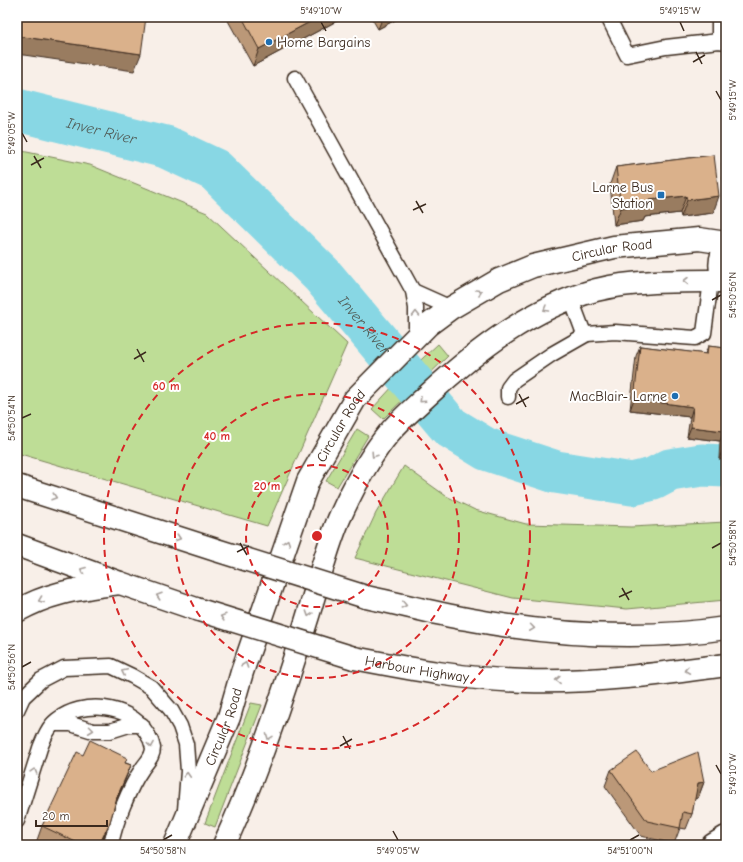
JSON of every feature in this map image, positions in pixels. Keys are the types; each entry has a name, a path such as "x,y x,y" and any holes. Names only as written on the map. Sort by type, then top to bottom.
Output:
{"main road":[{"name":"Circular Road","path":"179,837 229,717 242,672 308,481 355,399 428,325 451,308 499,280 533,266 621,247 699,239 726,244"},
{"path":"224,845 244,801 271,731 339,520 370,461 397,424 448,377 492,340 555,304 597,290 617,286 679,281 721,282 720,262 726,244"},
{"path":"17,486 366,597 467,619 555,632 637,636 726,628"},
{"name":"Harbour Highway","path":"17,545 196,609 354,658 435,673 526,682 634,678 726,665"},
{"path":"17,611 29,604 65,591 120,583"},
{"path":"714,845 726,837"}],"lane":[{"path":"608,17 626,55 666,47 722,42 719,17"},
{"path":"295,78 413,291 416,308 415,338"},
{"path":"508,397 508,388 514,380 552,354 587,334 614,332 695,338 700,336 704,332 721,282"},
{"path":"413,291 451,308"},
{"path":"571,299 583,330 587,334"},
{"path":"17,710 23,697 41,680 64,668 111,666 151,687 172,710 180,726 186,744 188,770 179,837"},
{"path":"17,821 44,737 53,724 62,716 82,709 103,708 124,713 132,716 142,725 149,736 152,748 150,759 141,770 114,827 111,845"},
{"path":"53,724 71,724 93,731 110,731 129,725 142,725"}],"green space":[{"path":"17,150 90,165 207,213 347,344 267,526 17,453"},
{"path":"722,163 726,163 726,208 725,208"},
{"path":"438,344 448,356 383,419 372,409 395,384"},
{"path":"357,429 368,436 337,487 326,481"},
{"path":"404,466 446,496 475,510 526,524 631,527 726,522 726,600 627,609 513,598 355,558 376,513"},
{"path":"251,703 262,705 215,827 205,823"}],"building":[{"path":"17,17 146,17 141,54 17,36"},
{"path":"242,17 319,17 259,49"},
{"path":"714,155 719,196 687,200 686,196 649,200 649,204 621,208 616,167"},
{"name":"MacBlair- Larne","path":"640,346 707,354 708,346 726,348 726,449 723,449 724,431 691,427 693,407 634,399"},
{"path":"90,740 127,758 125,763 131,765 117,797 110,822 99,845 82,845 42,826 77,752 83,755"},
{"path":"637,752 651,771 698,752 704,782 698,783 692,814 683,812 680,828 647,821 611,770"}],"waterway":[{"name":"Inver River","path":"17,110 166,147 215,170 322,275 450,427 486,449 556,472 632,484 653,479 670,470 702,465 726,466"}],"place":[{"name":"Home Bargains","path":"269,42"},
{"name":"Larne Bus Station","path":"661,195"},
{"name":"MacBlair- Larne","path":"675,396"}]}
